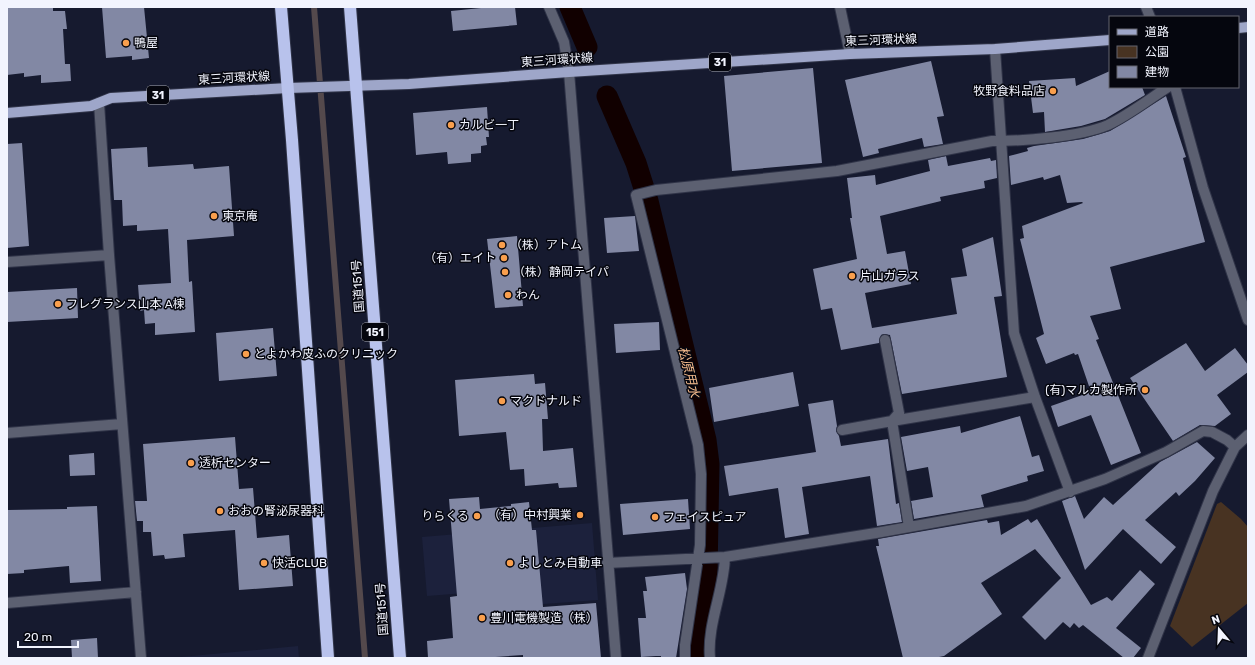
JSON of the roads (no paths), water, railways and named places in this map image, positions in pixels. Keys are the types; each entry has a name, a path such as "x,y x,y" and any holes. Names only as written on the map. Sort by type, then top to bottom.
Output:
{"highway":[{"path":"281,7 328,658"},
{"name":"国道151号","path":"350,7 400,658"}],"main road":[{"name":"東三河環状線","path":"7,113 91,106 111,98 288,88 422,83 850,54 995,49 1109,40"}],"street":[{"path":"549,7 564,42 569,72 607,563 616,658"},
{"path":"840,7 850,54"},
{"path":"995,49 1014,333 1035,397 1070,492"},
{"path":"685,658 685,644 700,546 701,474 698,445 636,195 656,190 838,171 992,142 1098,129 1119,119 1166,88"},
{"path":"1175,88 1203,188 1248,320"},
{"path":"99,103 109,255 120,375 122,424 141,658"},
{"path":"7,262 109,255"},
{"path":"885,340 899,412 892,421 909,527"},
{"path":"842,430 1035,397"},
{"path":"7,433 122,424"},
{"path":"607,563 724,557 909,527 1026,506 1105,479 1166,452 1202,431 1212,432 1227,440 1235,447"},
{"path":"1148,658 1213,491 1235,447 1248,435"},
{"path":"710,658 710,640 724,570 724,557"},
{"path":"7,603 136,592"}],"waterway":[{"path":"314,7 365,658"},
{"name":"松原用水","path":"570,7 587,47"},
{"name":"松原用水","path":"607,96 636,163 648,201 706,440 709,464 707,573 696,630 694,658"}],"place":[{"name":"鴨屋","path":"126,43"},
{"name":"牧野食料品店","path":"1053,91"},
{"name":"カルビ一丁","path":"451,125"},
{"name":"東京庵","path":"214,216"},
{"name":"（株）アトム","path":"502,245"},
{"name":"（有）エイト","path":"504,258"},
{"name":"（株）静岡テイパ","path":"505,272"},
{"name":"片山ガラス","path":"852,276"},
{"name":"わん","path":"508,295"},
{"name":"フレグランス山本 A棟","path":"58,304"},
{"name":"とよかわ皮ふのクリニック","path":"246,354"},
{"name":"(有)マルカ製作所","path":"1145,390"},
{"name":"マクドナルド","path":"502,401"},
{"name":"透析センター","path":"191,463"},
{"name":"おおの腎泌尿器科","path":"220,511"},
{"name":"（有）中村興業","path":"580,515"},
{"name":"りらくる","path":"477,516"},
{"name":"フェイスピュア","path":"655,517"},
{"name":"快活CLUB","path":"264,563"},
{"name":"よしとみ自動車","path":"510,563"},
{"name":"豊川電機製造（株）","path":"482,618"}]}
